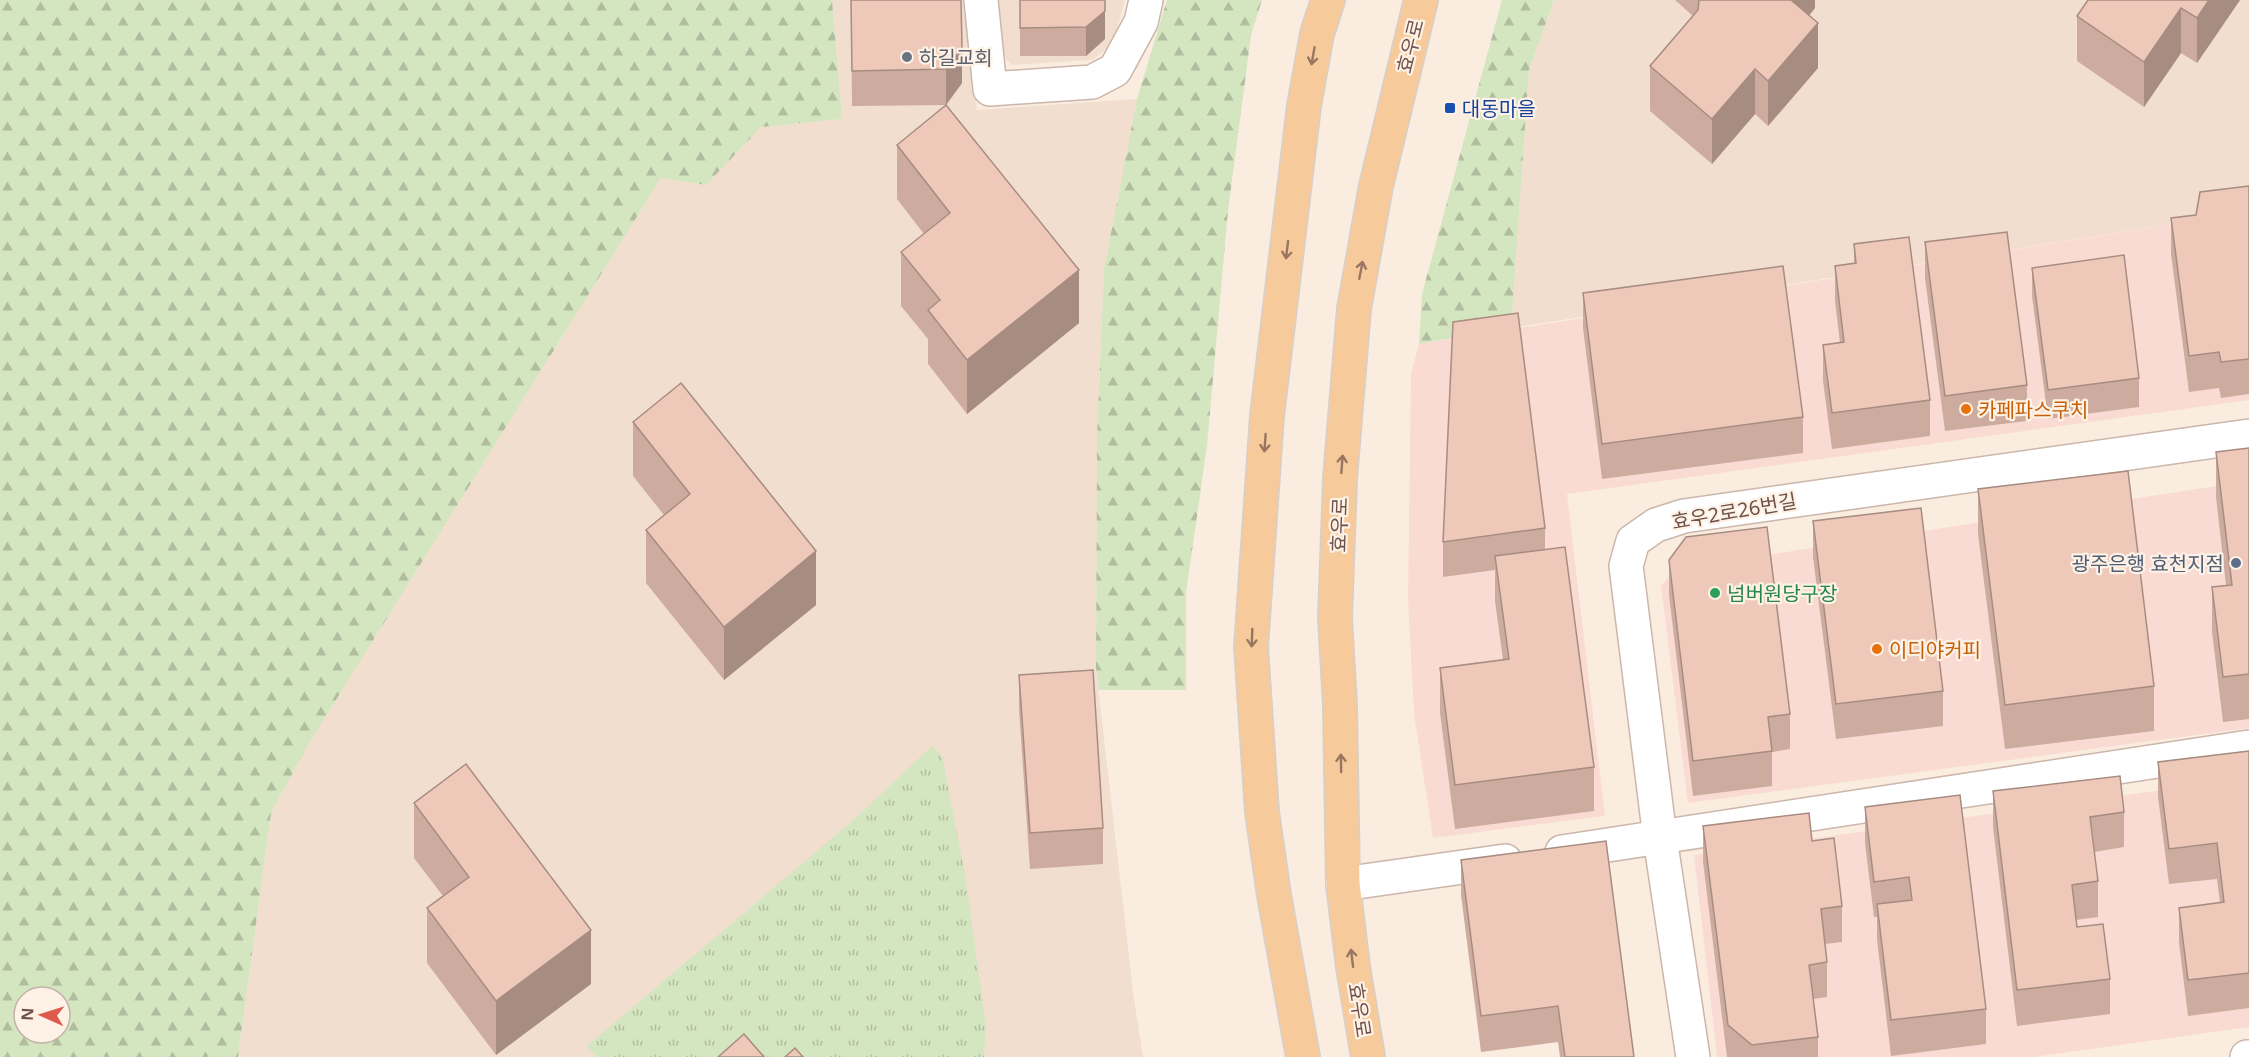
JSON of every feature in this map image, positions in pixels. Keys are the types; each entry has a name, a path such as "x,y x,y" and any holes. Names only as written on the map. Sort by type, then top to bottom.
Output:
{"main road":[{"path":"1303,1057 1262,812 1251,647 1268,404 1304,106 1317,34 1328,0"},
{"name":"효우로","path":"1368,1057 1353,967 1343,884 1340,705 1335,618 1340,479 1354,309 1376,186 1421,0"}],"street":[{"path":"981,0 990,89 1092,82 1116,70 1141,22 1146,0"},
{"name":"효우2로26번길","path":"1693,1057 1660,838 1626,566 1633,542 1656,525 1696,514 2249,436"},
{"path":"1343,884 1660,838 2249,747"}],"shaded area":[{"path":"832,0 967,0 977,110 1137,99 1104,269 1097,437 1096,668 1133,992 1143,1057 238,1057 271,813 308,745 661,178 706,184 761,127 841,119"},
{"path":"999,0 1125,0 1113,44 1092,60 1012,65 1004,57"},
{"path":"1554,0 2249,0 2249,212 1511,328 1529,70"},
{"path":"2249,212 2249,400 1567,494 1605,816 1433,838 1414,714 1408,599 1411,374 1419,344"},
{"path":"2249,481 2249,728 1688,803 1661,586 1675,569"},
{"path":"2249,778 2249,1027 2034,1057 1717,1057 1694,855"}],"green space":[{"path":"0,0 832,0 842,119 761,127 706,185 661,178 308,745 271,813 238,1057 0,1057"},
{"path":"1167,0 1262,0 1251,35 1228,211 1207,446 1186,593 1186,690 1099,690 1096,668 1097,437 1104,269 1137,99"},
{"path":"1502,0 1554,0 1529,70 1511,328 1419,344 1422,294"},
{"path":"932,746 942,755 965,874 986,1027 984,1057 596,1057 587,1046 850,823"}],"building":[{"path":"851,0 961,0 962,48 946,69 852,71"},
{"path":"1020,0 1105,0 1105,11 1086,27 1020,28"},
{"path":"1699,0 1791,0 1818,23 1768,81 1755,69 1712,119 1650,66 1698,10"},
{"path":"2088,0 2209,0 2197,18 2181,8 2144,62 2077,16"},
{"path":"946,105 1079,270 967,360 928,310 940,300 901,252 950,213 897,145"},
{"path":"2249,186 2249,359 2221,362 2219,352 2189,356 2171,218 2196,215 2200,192"},
{"path":"2007,232 2027,385 1945,396 1925,242"},
{"path":"1909,237 1930,400 1832,413 1823,345 1844,342 1835,266 1856,263 1854,244"},
{"path":"2124,255 2139,378 2048,390 2032,268"},
{"path":"1783,266 1803,417 1602,444 1583,293"},
{"path":"1518,313 1545,528 1443,542 1453,322"},
{"path":"681,383 816,551 724,627 646,530 690,494 633,422"},
{"name":"광주은행 효천지점","path":"2249,448 2249,674 2223,677 2212,587 2232,585 2216,452"},
{"path":"2128,471 2154,686 2005,705 1978,489"},
{"path":"1921,508 1943,691 1836,704 1813,521"},
{"path":"1767,527 1790,714 1768,717 1772,751 1693,761 1669,560 1686,537"},
{"path":"1565,547 1594,767 1455,785 1440,668 1509,659 1495,556"},
{"path":"1093,670 1103,828 1030,833 1019,675"},
{"path":"2249,751 2249,973 2188,980 2179,908 2224,902 2217,843 2169,849 2158,762"},
{"path":"466,764 591,930 496,1001 427,908 469,877 414,803"},
{"path":"2120,776 2124,812 2090,817 2098,881 2072,885 2077,927 2103,924 2110,979 2017,990 1993,791"},
{"path":"1960,795 1986,1009 1891,1020 1877,904 1912,900 1909,877 1874,882 1865,807"},
{"path":"1809,813 1812,841 1834,838 1842,906 1821,909 1827,962 1809,965 1818,1037 1752,1045 1728,1025 1703,826"},
{"path":"1606,841 1634,1057 1565,1057 1558,1006 1481,1016 1461,860"},
{"path":"744,1034 764,1057 718,1057"},
{"path":"795,1048 803,1057 785,1057"}],"place":[{"name":"하길교회","path":"907,57"},
{"name":"대동마을","path":"1450,108"},
{"name":"카페파스쿠치","path":"1966,409"},
{"name":"광주은행 효천지점","path":"2236,563"},
{"name":"넘버원당구장","path":"1715,593"},
{"name":"이디야커피","path":"1877,649"}]}
